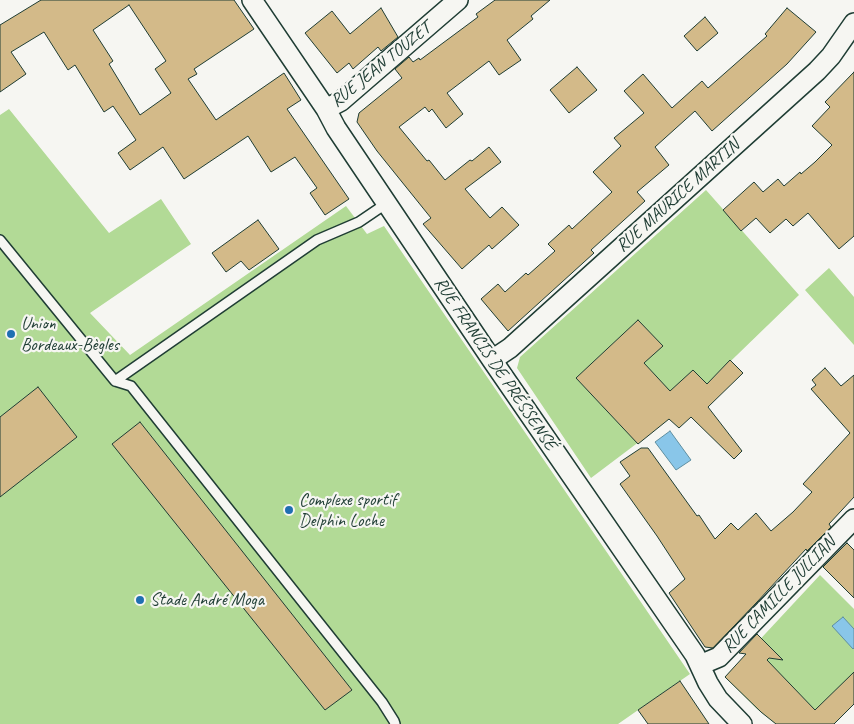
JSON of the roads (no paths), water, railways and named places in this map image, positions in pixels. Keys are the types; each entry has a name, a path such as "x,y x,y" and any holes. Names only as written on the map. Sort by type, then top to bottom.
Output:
{"street":[{"name":"RUE FRANCIS DE PRÉSSENSÉ","path":"252,0 492,360 690,647 718,699 742,724"},
{"name":"RUE JEAN TOUZET","path":"326,110 341,101 458,0"},
{"name":"RUE MAURICE MARTIN","path":"492,360 510,348 817,71 831,56 854,23"},
{"name":"RUE CAMILLE JULLIAN","path":"700,665 719,658 854,519"}],"lane":[{"path":"115,381 317,240 359,222 387,203"},
{"path":"0,240 115,381 131,386 382,702 395,724"}],"water":[{"path":"670,431 691,460 676,470 655,442"},
{"path":"843,617 854,629 853,649 832,626"}],"place":[{"name":"Union Bordeaux-Bègles","path":"11,334"},
{"name":"Complexe sportif Delphin Loche","path":"289,510"},
{"name":"Stade André Moga","path":"140,600"}]}
